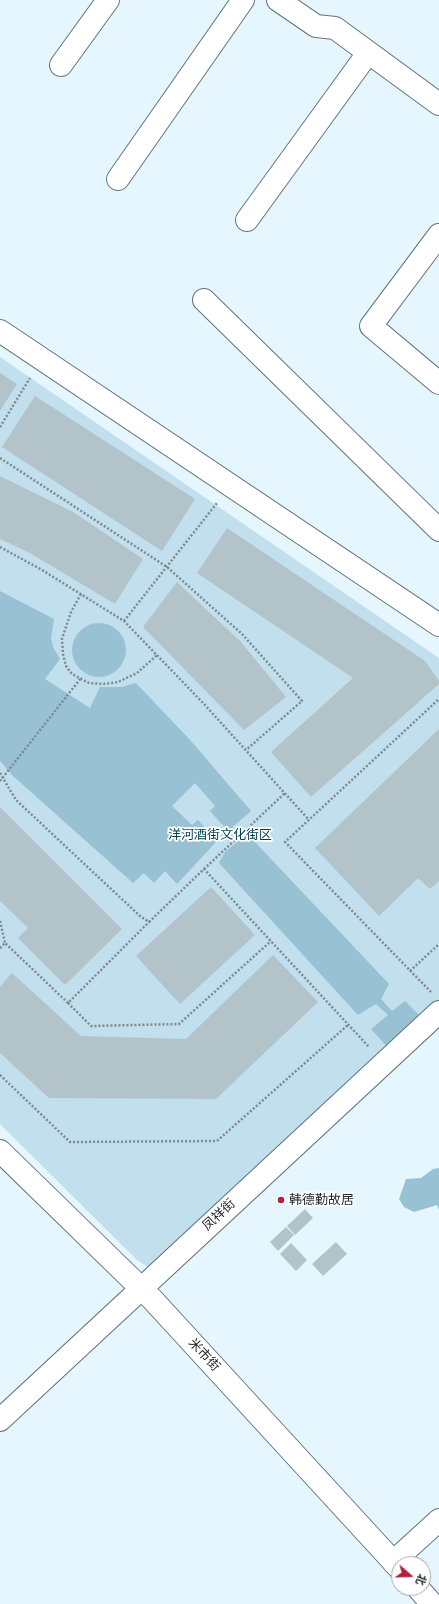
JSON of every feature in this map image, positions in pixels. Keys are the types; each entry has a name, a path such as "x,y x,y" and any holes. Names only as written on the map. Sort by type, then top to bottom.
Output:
{"street":[{"path":"61,65 108,0"},
{"path":"118,179 243,0"},
{"path":"278,0 316,26 335,28 439,104"},
{"path":"247,220 368,53"},
{"path":"439,235 371,326 439,383"},
{"path":"204,300 439,530"},
{"path":"0,331 439,625"},
{"name":"凤祥街","path":"0,1420 140,1288 383,1064 437,1004"},
{"name":"米市街","path":"0,1151 140,1288 391,1560"},
{"path":"405,1556 439,1520"},
{"path":"425,1596 432,1604"}],"path":[{"path":"0,427 42,359"},
{"path":"0,458 167,567 242,634 302,701 246,750"},
{"path":"124,621 230,485"},
{"path":"0,548 42,570 124,621 246,750 309,820"},
{"path":"80,594 71,612 62,639 63,654 66,666 72,674 89,683 118,682 137,673 157,655"},
{"path":"0,781 80,678"},
{"path":"437,1004 410,971 285,842 439,699"},
{"path":"0,773 16,800 140,916 149,922"},
{"path":"68,1003 149,922 285,793"},
{"path":"204,869 349,1024 383,1064"},
{"path":"0,920 4,943 91,1026 179,1024 271,941"},
{"path":"0,948 4,943"},
{"path":"410,971 439,944"},
{"path":"0,1075 70,1142 217,1141 349,1024"}],"green space":[{"name":"洋河酒街文化街区","path":"0,357 439,658 439,1012 161,1275 137,1260 0,1124"}],"shaded area":[{"path":"0,591 54,619 51,638 53,647 60,659 45,679 90,708 100,687 122,687 136,683 191,741 251,811 228,831 210,811 215,806 195,783 172,806 192,825 198,820 217,841 177,884 165,871 154,883 144,873 133,883 13,776 0,761"},
{"path":"94,623 104,623 114,627 122,635 126,645 126,655 122,665 114,673 104,677 94,677 84,673 76,665 72,655 72,645 76,635 84,627"},
{"path":"243,837 253,840 389,984 381,999 392,1011 405,1001 425,1021 392,1052 371,1029 388,1015 376,1004 358,1015 219,863 225,852"},
{"path":"439,1168 439,1210 437,1205 414,1212 404,1207 399,1199 406,1179 421,1178 433,1169"}],"building":[{"path":"0,373 17,384 0,411"},
{"path":"35,396 195,499 162,551 2,447"},
{"path":"0,476 73,512 143,559 115,604 30,553 0,539"},
{"path":"227,528 425,661 439,681 439,684 311,797 271,752 353,678 197,573"},
{"path":"177,582 241,642 286,697 244,730 143,627"},
{"path":"439,729 439,881 430,889 418,878 379,916 315,848"},
{"path":"0,807 122,929 65,985 18,938 28,928 0,901"},
{"path":"211,887 255,935 180,1004 136,956"},
{"path":"273,955 318,1002 216,1099 49,1098 0,1053 0,987 12,973 81,1036 186,1039"},
{"path":"305,1209 313,1218 295,1235 287,1226"},
{"path":"286,1227 294,1235 278,1251 270,1242"},
{"path":"336,1242 347,1254 323,1276 312,1264"},
{"path":"291,1243 307,1260 296,1271 280,1254"}],"place":[{"name":"韩德勤故居","path":"281,1200"}]}
